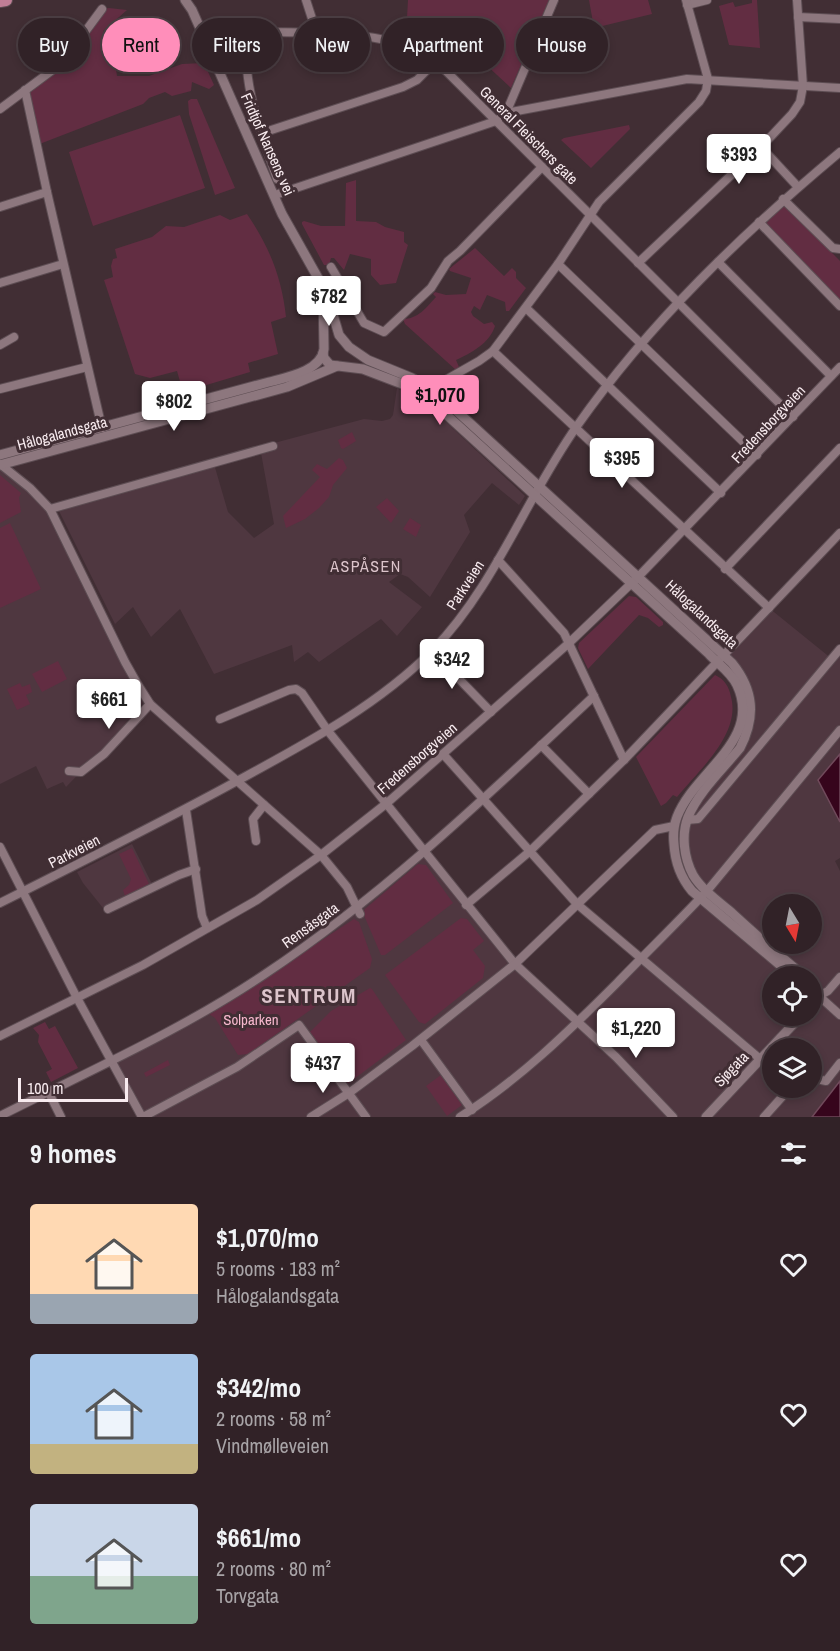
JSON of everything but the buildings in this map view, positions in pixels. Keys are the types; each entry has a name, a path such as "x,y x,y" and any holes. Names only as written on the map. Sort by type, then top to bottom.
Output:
{"highway":[{"path":"0,1 6,0"}],"street":[{"name":"Fridtjof Nansens vei","path":"185,0 191,5 282,214 330,301 337,332 347,344"},
{"path":"306,0 312,18"},
{"path":"506,113 554,0"},
{"path":"442,382 479,362 493,351 558,264 598,202 699,102 706,92 708,80 687,3 707,0"},
{"path":"638,263 761,147 792,114 800,102 803,86 797,0"},
{"path":"0,109 44,77 68,55 102,9"},
{"path":"798,17 840,19"},
{"path":"248,72 250,91 278,179"},
{"path":"262,133 403,87 417,80 425,72"},
{"name":"General Fleischers gate","path":"447,72 793,417"},
{"path":"274,195 496,121 506,113 687,79 840,88"},
{"path":"25,90 102,428"},
{"path":"761,147 798,187"},
{"name":"Parkveien","path":"0,903 186,810 328,731 383,692 432,651 462,616 576,428 641,344 759,222 840,152"},
{"path":"331,267 364,323 384,333 431,288 448,261 542,167"},
{"path":"0,207 47,192"},
{"path":"783,199 833,248 840,249"},
{"path":"759,222 840,306"},
{"path":"718,262 831,376"},
{"path":"0,283 63,264"},
{"path":"558,264 756,455"},
{"name":"Fridtjof Nansens vei","path":"323,286 324,351"},
{"path":"526,308 721,493"},
{"path":"0,345 14,337"},
{"name":"Hålogalandsgata","path":"0,462 102,428 291,376 316,365 330,341 334,340 347,344 368,360 412,378 438,393 632,584 720,659 734,665 751,700 751,721 740,748 699,797 687,820 684,846 687,861 703,894 782,966"},
{"path":"324,351 327,362 339,366 349,358 347,344"},
{"path":"493,351 769,608"},
{"name":"Hålogalandsgata","path":"0,462 287,387 339,366 371,372 405,385 428,398 639,576 720,659 737,686 742,705 741,724 730,746 683,805 674,826 674,851 687,885 703,894 792,966"},
{"path":"0,389 87,367"},
{"name":"Fredensborgveien","path":"0,1036 143,965 257,900 321,855 387,803 632,584 840,367"},
{"path":"50,509 273,446"},
{"path":"726,569 840,448"},
{"path":"0,462 50,509 125,662 150,704 321,855 343,881 359,910"},
{"path":"466,905 529,852 624,760 840,533"},
{"path":"498,560 564,633 624,760"},
{"path":"687,820 698,819 840,649"},
{"path":"432,651 491,712"},
{"path":"220,719 289,690 296,689 304,695 328,731 515,964 631,1072 673,1117"},
{"name":"Rensåsgata","path":"0,1116 226,999 359,910 594,696"},
{"path":"69,771 81,772 96,762 150,704"},
{"path":"460,1117 531,1064 578,1022 641,959 703,894 840,730"},
{"path":"541,745 589,794"},
{"path":"443,754 577,904 761,1060"},
{"path":"256,842 253,819 264,805"},
{"path":"186,810 202,916 207,928"},
{"path":"311,1117 421,1040 515,964 655,830 674,826"},
{"path":"0,847 77,998 142,1117 237,1067 299,1025 366,1117"},
{"path":"108,909 196,869"},
{"path":"822,992 828,991 840,977"},
{"path":"822,1000 840,1015"},
{"name":"Sjøgata","path":"706,1117 792,1026"},
{"path":"421,1040 472,1110"},
{"path":"822,1080 826,1081 840,1063"},
{"path":"48,1091 61,1117"},
{"path":"764,1117 781,1098"}],"shaded area":[{"path":"397,388 429,406 525,496 519,505 492,483 464,515 470,532 430,597 408,577 400,574 389,582 422,607 397,636 381,619 319,662 308,652 294,662 292,645 214,674 180,609 151,637 133,607 115,624 58,509 214,464 228,512 254,538 274,524 261,453 263,446 364,419 382,421 390,419 393,415"},
{"path":"0,465 50,509 138,685 143,703 66,787 63,782 47,789 36,766 0,784"},
{"path":"769,608 832,659 840,649 840,754 818,780 840,822 840,858 835,861 840,871 840,1081 812,1117 145,1117 113,1061 267,975 425,852 515,964 578,1022 707,891 691,869 687,820 751,711 724,656"},
{"path":"840,754 840,822 818,780"},
{"path":"132,844 152,884 103,908 77,872"},
{"path":"840,1081 840,1117 812,1117"}],"green space":[{"path":"408,0 549,0 541,18 516,18 516,72 518,72 511,88 494,72 504,72 504,18 407,18"},
{"path":"589,0 648,0 652,14 608,25 608,18 592,18"},
{"path":"752,0 757,0 760,48 729,45 719,6 733,2 735,7 752,3"},
{"path":"102,9 127,10 118,18 102,18 102,72 116,72 117,76 149,76 160,72 180,72 180,65 192,64 192,72 208,72 214,85 209,89 192,82 191,91 172,96 165,92 149,98 143,104 37,145 25,90 50,72 90,72 90,25"},
{"path":"197,99 235,188 215,195 189,114 188,101"},
{"path":"180,115 205,188 93,226 69,152"},
{"path":"629,125 630,129 591,168 561,140 564,138"},
{"path":"356,180 356,221 376,222 404,232 404,242 408,245 396,283 380,285 371,275 371,259 350,254 344,270 334,258 331,258 329,265 324,265 302,224 304,221 321,226 345,226 346,183"},
{"path":"784,204 840,261 840,301 764,224"},
{"path":"247,214 268,250 281,289 286,317 271,322 278,354 248,363 250,372 183,392 177,371 150,378 135,374 104,280 113,277 111,266 113,259 117,258 115,249 152,237 166,226 184,227 220,215 230,220"},
{"path":"475,248 504,276 512,268 516,272 516,278 526,288 509,311 506,311 505,302 487,295 480,310 474,306 471,312 473,316 484,324 492,322 495,326 489,338 474,351 456,360 459,367 456,370 405,324 403,319 408,319 421,312 436,297 433,294 435,292 446,295 466,294 471,278 449,269"},
{"path":"352,432 356,441 341,448 338,440"},
{"path":"339,458 343,460 347,468 333,485 329,497 305,519 286,528 283,516 320,477 312,470 317,464 327,469"},
{"path":"0,475 21,493 19,498 21,512 0,523"},
{"path":"387,498 399,511 391,523 376,507"},
{"path":"410,518 421,525 416,537 403,529"},
{"path":"10,523 41,589 0,608 0,528"},
{"path":"629,596 636,597 663,622 663,625 659,627 648,618 639,615 588,669 578,648 579,643"},
{"path":"58,661 67,679 42,692 32,674"},
{"path":"715,675 723,681 730,693 732,711 730,724 716,751 706,763 677,797 673,795 661,806 636,757"},
{"path":"20,683 22,687 30,684 32,692 26,695 30,704 17,710 7,689"},
{"path":"134,700 141,706 129,720 122,706"},
{"path":"132,848 149,884 125,896 123,890 129,885 131,879 119,854"},
{"path":"418,864 426,865 453,903 385,955 381,955 363,913"},
{"path":"461,918 467,919 484,941 473,950 485,966 483,978 425,1024 419,1022 385,975"},
{"name":"Solparken","path":"354,919 359,922 372,959 370,968 248,1054 238,1055 215,1018 209,1014"},
{"path":"370,988 406,1040 346,1085 308,1034 331,1011"},
{"path":"45,1022 49,1029 55,1026 78,1068 51,1082 46,1072 52,1069 38,1042 39,1035 33,1028"},
{"path":"168,1060 170,1065 146,1077 144,1073"},
{"path":"441,1075 462,1105 447,1116 426,1086"}],"district":[{"name":"ASPÅSEN","path":"366,566"},
{"name":"SENTRUM","path":"309,995"}]}
